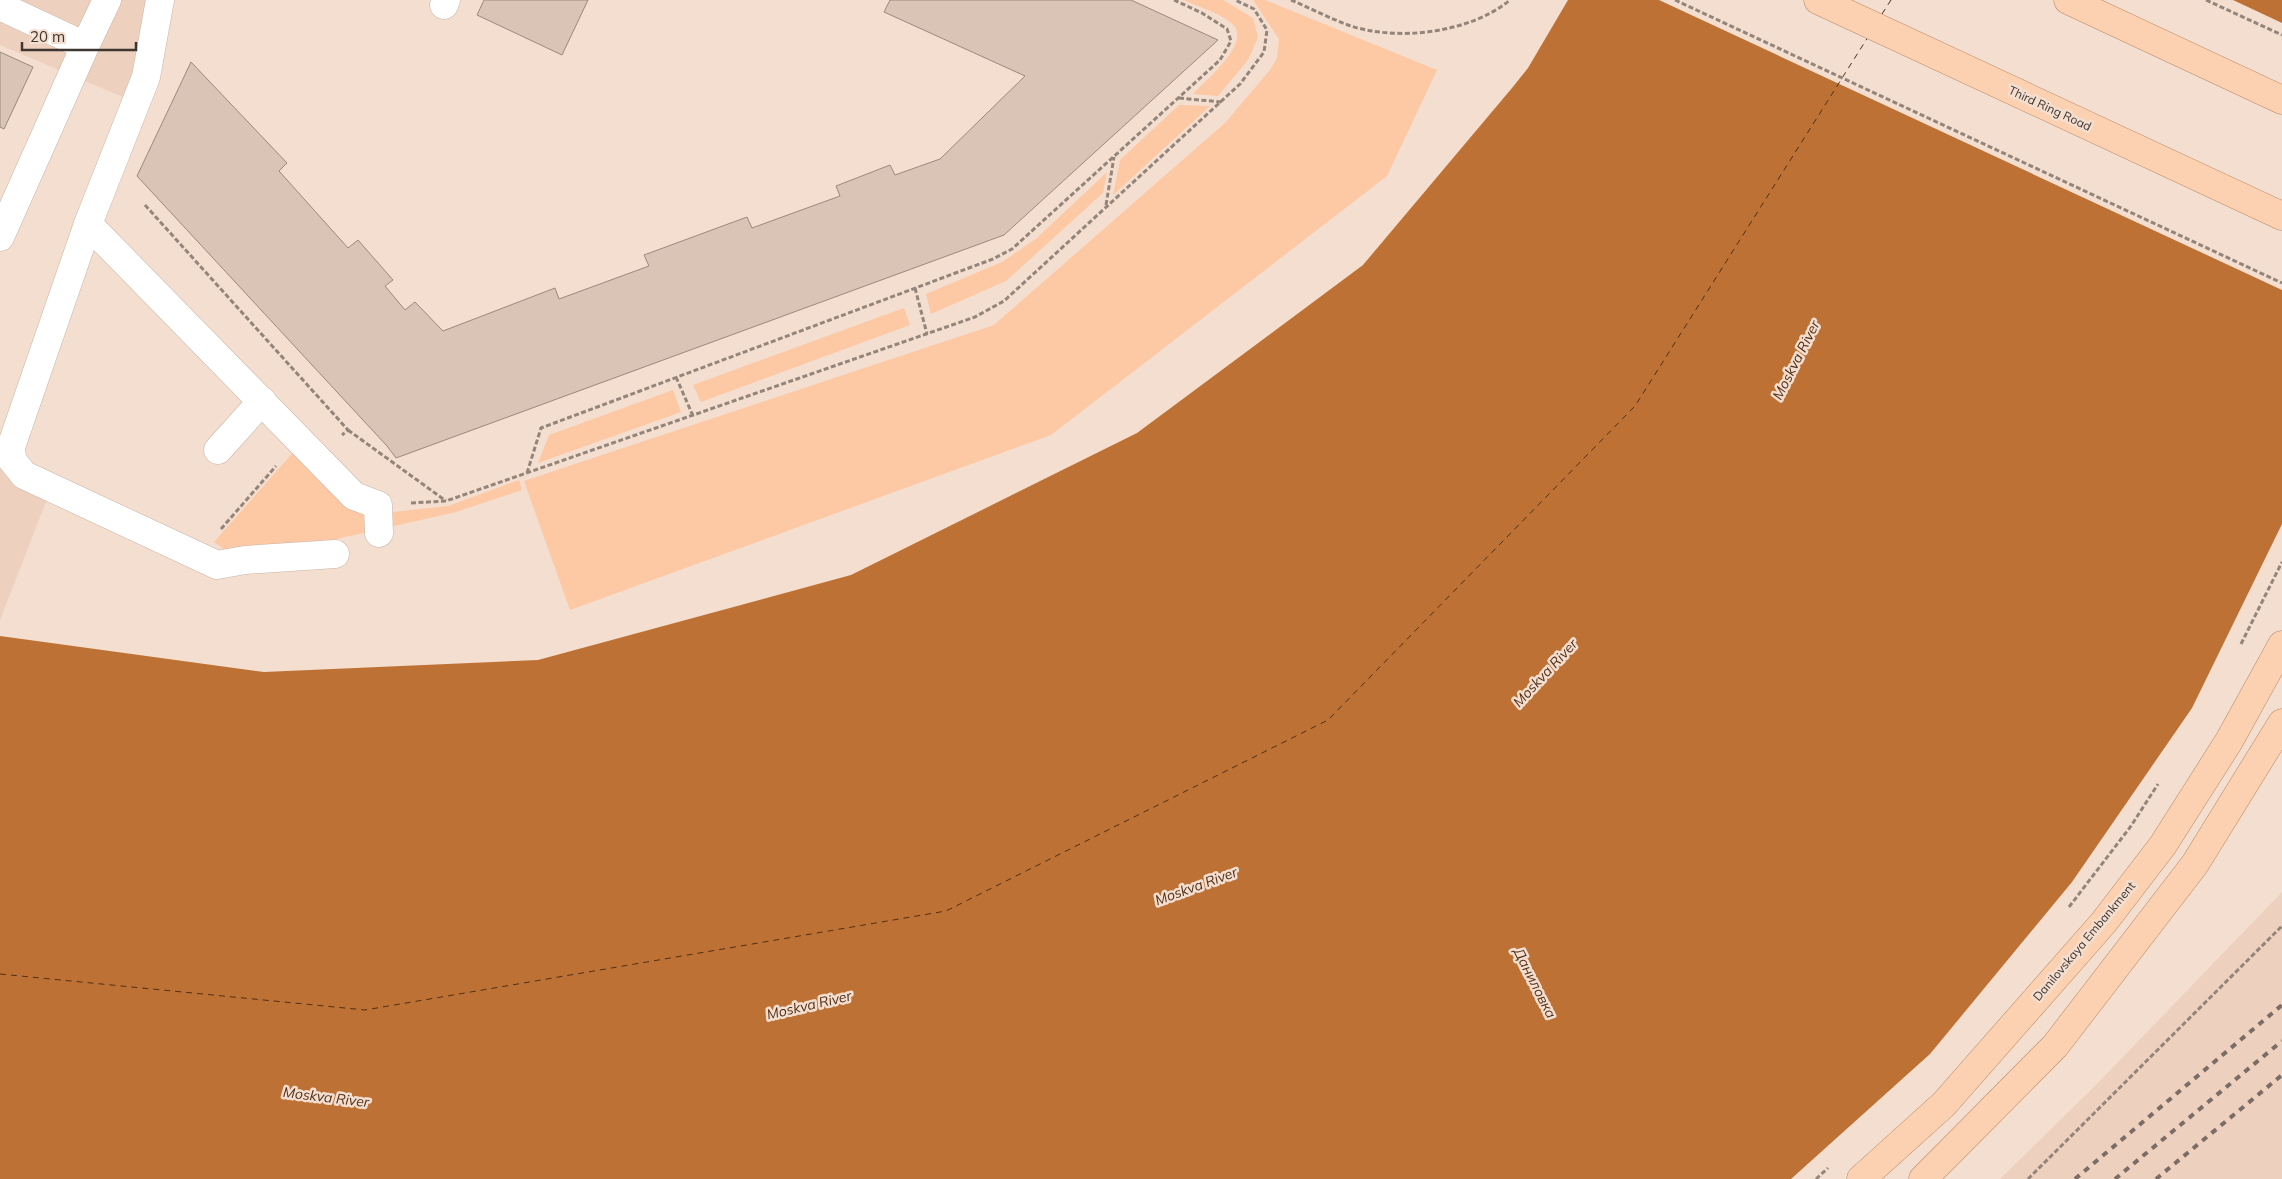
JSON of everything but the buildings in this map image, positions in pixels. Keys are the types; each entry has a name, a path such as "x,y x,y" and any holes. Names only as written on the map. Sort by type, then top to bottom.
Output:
{"main road":[{"name":"Third Ring Road","path":"1818,0 2282,216"},
{"path":"2068,0 2282,100"},
{"name":"Danilovskaya Embankment","path":"1861,1179 1944,1104 2104,922 2163,845 2229,741 2282,645"},
{"path":"1923,1179 2054,1046 2195,864 2282,723"}],"lane":[{"path":"0,237 107,0"},
{"path":"160,0 146,77 88,224 11,447 12,460 24,475 217,565 245,560 335,554"},
{"path":"0,6 85,46"},
{"path":"88,224 354,496 378,505 379,533"},
{"path":"218,450 262,401"}],"path":[{"path":"527,474 541,428 915,288 1012,249 1220,60 1231,42 1227,28 1202,13 1174,0"},
{"path":"145,205 348,430 446,501 975,317 1004,300 1240,84 1264,52 1267,30 1254,9 1235,0"},
{"path":"1291,0 1350,25 1404,35 1455,27 1500,8 1510,0"},
{"path":"1675,0 2282,283"},
{"path":"2206,0 2282,35"},
{"path":"1178,98 1221,102"},
{"path":"1106,207 1114,157"},
{"path":"915,288 927,334"},
{"path":"676,378 693,416"},
{"path":"215,536 308,447 348,430"},
{"path":"2239,648 2282,562"},
{"path":"2064,913 2131,826 2161,780"},
{"path":"2028,1179 2282,926"},
{"path":"1816,1179 1831,1166"}],"shaded area":[{"path":"0,0 173,0 130,100 0,45"},
{"path":"1184,0 1223,0 1253,18 1258,37 1248,60 1218,96 1193,94 1226,60 1237,39 1236,30 1230,22 1219,15"},
{"path":"1253,0 1265,0 1437,70 1387,176 1051,435 570,610 524,481 994,325 1225,123 1270,70 1277,58 1279,39"},
{"path":"1179,105 1210,106 1113,195 1120,160"},
{"path":"1107,172 1103,193 1006,281 931,314 926,294 1002,262 1037,238"},
{"path":"904,308 910,325 701,402 693,385"},
{"path":"673,390 681,412 538,463 549,435"},
{"path":"298,447 384,513 448,506 519,480 522,490 456,512 332,540 227,551 214,542"},
{"path":"0,465 47,499 0,620"},
{"path":"2282,892 2282,1179 2000,1179 2096,1085"}],"water":[{"path":"1568,0 2282,0 2282,524 2192,708 2072,882 1930,1054 1791,1179 0,1179 0,636 264,672 538,660 851,575 1137,433 1363,265 1528,68"}],"pier":[{"path":"1659,0 2233,0 2282,23 2282,290"}],"ferry route":[{"path":"1882,14 1891,0"},
{"path":"0,974 365,1010 946,911 1328,720 1635,406 1868,37"}],"railway":[{"path":"2075,1179 2282,1005"},
{"path":"2115,1179 2282,1041"},
{"path":"2156,1179 2282,1075"}],"water label":[{"name":"Moskva River","path":"1796,360"},
{"name":"Moskva River","path":"1545,673"},
{"name":"Moskva River","path":"1196,886"},
{"name":"Даниловка","path":"1535,983"},
{"name":"Moskva River","path":"809,1005"},
{"name":"Moskva River","path":"326,1097"}]}
